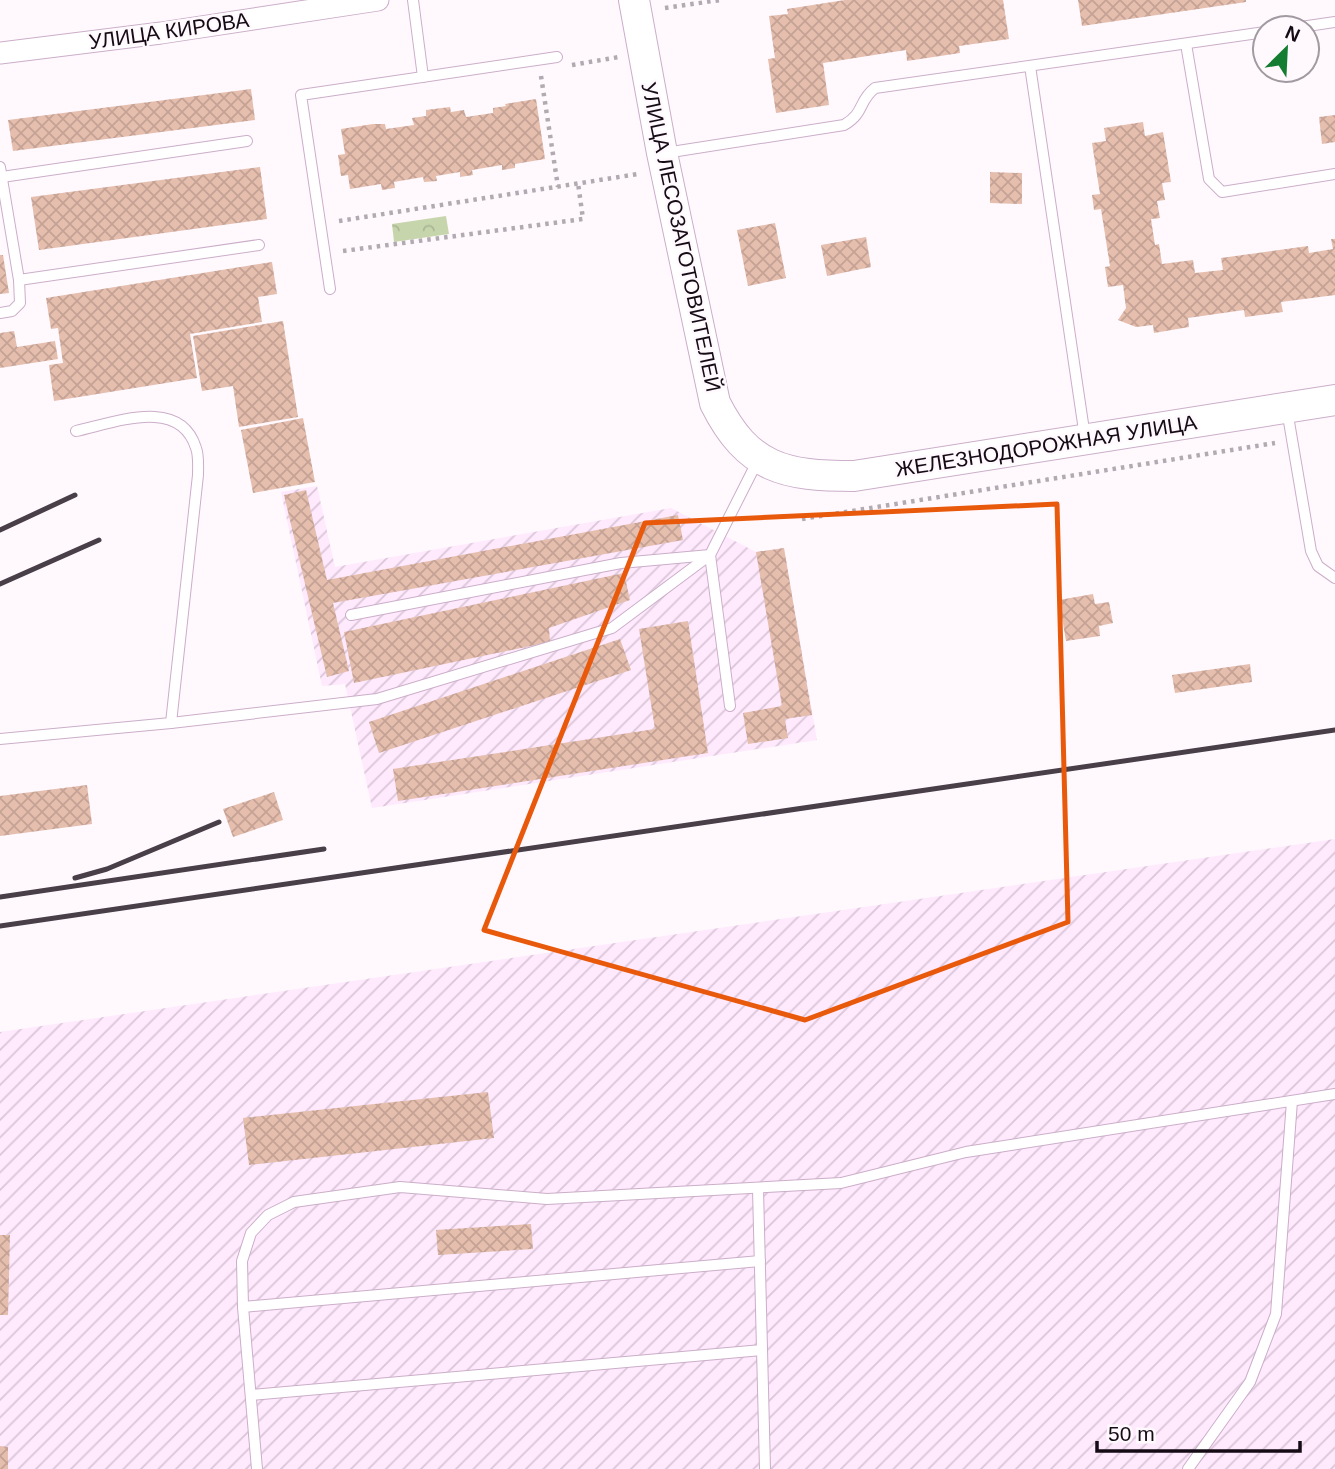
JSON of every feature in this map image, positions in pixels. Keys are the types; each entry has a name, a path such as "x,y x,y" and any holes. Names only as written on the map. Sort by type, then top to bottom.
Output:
{"main road":[{"name":"УЛИЦА ЛЕСОЗАГОТОВИТЕЛЕЙ","path":"634,0 664,161 715,403 739,443 759,458"},
{"name":"ЖЕЛЕЗНОДОРОЖНАЯ УЛИЦА","path":"759,458 786,471 818,476 854,477 1335,400"}],"street":[{"name":"УЛИЦА КИРОВА","path":"0,53 284,8 378,0"}],"lane":[{"path":"413,0 422,77"},
{"path":"664,161 844,125 856,118 867,95 875,88 1251,34"},
{"path":"1186,44 1209,179 1222,192 1335,174"},
{"path":"330,289 301,95 557,57"},
{"path":"1030,66 1085,440"},
{"path":"0,313 12,311 20,303 19,279 1,172 247,141"},
{"path":"19,279 259,245"},
{"path":"1286,408 1311,551 1318,566 1335,578"},
{"path":"76,431 152,416 171,418 188,431 197,449 198,475 171,723"},
{"path":"0,739 171,723 377,699 612,628 710,555 759,458"},
{"path":"351,615 621,563 710,555"},
{"path":"710,555 730,706"},
{"path":"257,1469 243,1307 242,1261 251,1233 268,1215 294,1202 400,1187 547,1199 758,1189 842,1182 966,1152 1335,1094"},
{"path":"1188,1469 1250,1382 1276,1314 1292,1101"},
{"path":"758,1189 765,1469"},
{"path":"243,1307 760,1261"},
{"path":"251,1395 762,1350"}],"path":[{"path":"665,8 720,0"},
{"path":"565,66 643,53"},
{"path":"528,77 554,73"},
{"path":"541,75 558,187"},
{"path":"339,231 335,222 558,187 664,161"},
{"path":"340,242 341,252 583,219 579,183"},
{"path":"802,519 1292,440"}],"highlighted area":[{"path":"1057,504 1068,922 805,1020 484,930 645,523"}],"shaded area":[{"path":"317,486 335,567 671,508 756,552 784,548 817,740 372,808 345,684 322,686 281,492"},
{"path":"1335,839 1335,1469 0,1469 0,1032"}],"green space":[{"path":"446,216 449,234 394,242 392,224"}],"building":[{"path":"845,0 1003,0 1009,39 959,46 960,53 907,61 906,50 823,63 829,105 776,113 768,59 775,58 769,16 788,14 787,9"},
{"path":"1078,0 1246,0 1246,2 1082,26"},
{"path":"251,89 255,120 13,151 8,120"},
{"path":"536,99 545,159 515,164 515,168 502,170 502,165 472,170 473,175 460,177 460,172 436,176 437,181 424,182 423,177 394,182 395,188 382,190 381,184 350,189 348,175 341,176 338,155 345,154 341,129 373,124 385,124 386,129 414,125 412,118 426,116 426,110 450,107 451,112 464,110 466,117 493,113 493,108 506,106 505,104"},
{"path":"1335,115 1335,142 1322,144 1319,117"},
{"path":"1143,122 1145,136 1163,132 1171,182 1162,183 1165,200 1157,201 1160,218 1151,219 1155,245 1159,244 1162,264 1193,260 1195,273 1223,270 1221,258 1308,246 1309,253 1333,249 1331,239 1335,239 1335,295 1281,302 1283,312 1245,317 1244,310 1188,318 1189,327 1154,333 1153,325 1136,327 1118,320 1126,308 1123,285 1108,287 1105,267 1110,266 1101,209 1094,210 1092,195 1100,194 1092,143 1106,141 1104,128"},
{"path":"260,167 267,219 39,250 31,197"},
{"path":"990,172 1022,173 1022,204 990,203"},
{"path":"775,223 786,278 748,286 737,230"},
{"path":"866,237 871,267 827,276 821,245"},
{"path":"0,255 3,255 9,293 0,294"},
{"path":"272,262 277,294 258,297 262,322 190,334 197,378 54,401 49,365 63,363 58,328 51,329 46,298"},
{"path":"283,321 298,417 239,427 233,386 202,391 193,336"},
{"path":"14,331 17,347 55,341 58,359 0,368 0,333"},
{"path":"303,418 315,482 253,493 241,430"},
{"path":"306,490 327,580 678,515 683,540 333,603 349,671 327,677 284,495"},
{"path":"784,548 812,715 785,719 788,738 748,744 743,713 782,706 756,552"},
{"path":"624,573 630,600 549,628 550,642 354,683 344,632"},
{"path":"1093,594 1095,604 1109,602 1113,623 1099,626 1100,636 1066,641 1059,600"},
{"path":"688,621 708,753 398,801 393,769 655,729 639,629"},
{"path":"620,639 631,670 379,753 369,722"},
{"path":"1250,664 1252,682 1175,693 1172,675"},
{"path":"87,785 92,824 0,836 0,796"},
{"path":"274,792 283,820 233,837 223,809"},
{"path":"488,1092 494,1138 249,1165 243,1118"},
{"path":"531,1224 533,1249 438,1255 436,1230"},
{"path":"0,1235 10,1235 8,1315 0,1315"},
{"path":"0,1446 8,1447 8,1469 0,1469"}],"railway":[{"path":"0,530 75,495"},
{"path":"0,584 99,540"},
{"path":"0,926 1335,730"},
{"path":"75,878 107,869 219,822"},
{"path":"0,897 324,849"}]}
